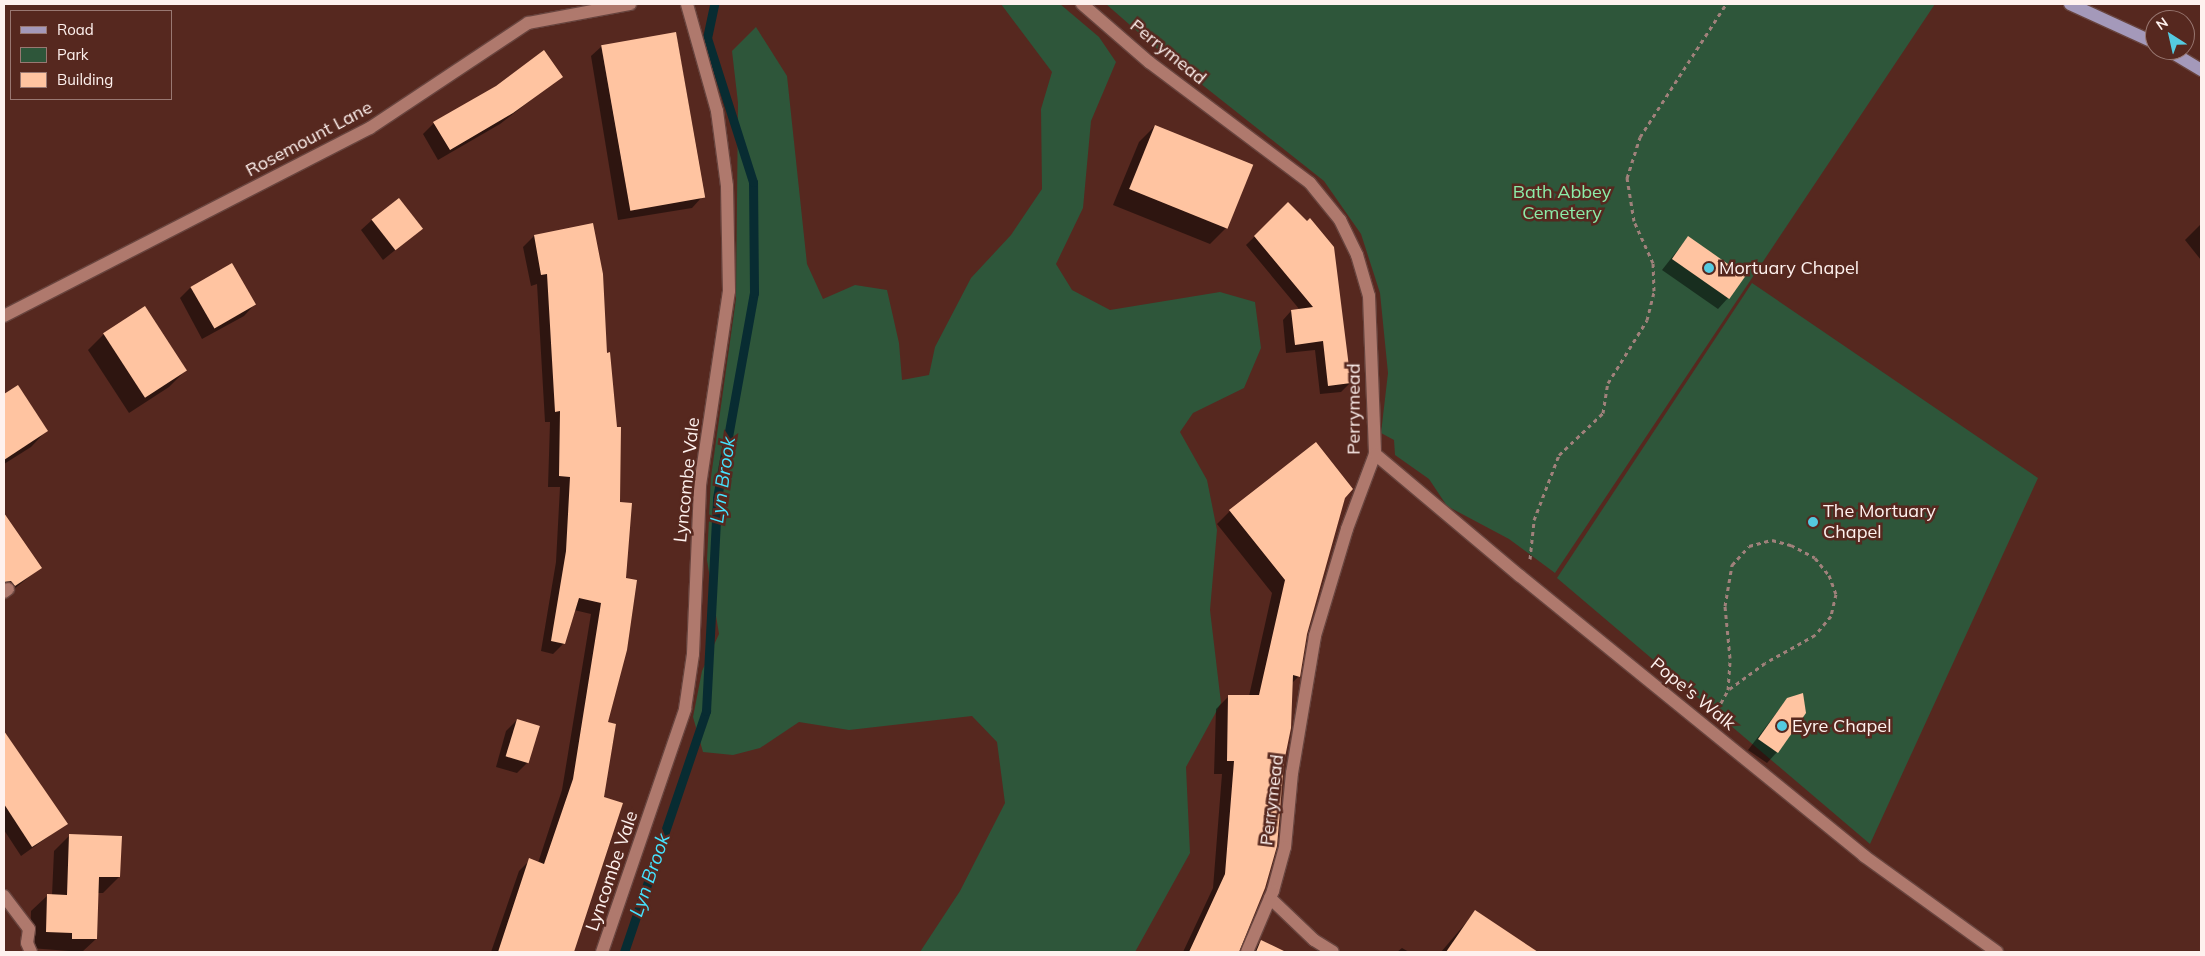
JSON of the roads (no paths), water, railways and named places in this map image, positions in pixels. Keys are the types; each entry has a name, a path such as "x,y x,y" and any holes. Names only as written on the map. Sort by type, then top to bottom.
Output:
{"main road":[{"path":"2070,4 2145,38"},
{"path":"2184,60 2201,70"}],"street":[{"name":"Rosemount Lane","path":"4,316 370,128 528,23 630,4"},
{"name":"Lyncombe Vale","path":"602,952 685,709 693,654 700,484 729,291 727,186 717,111 687,4"},
{"name":"Perrymead","path":"1082,4 1149,62 1310,183 1340,220 1357,255 1369,296 1375,454 1347,529 1314,636 1292,773 1285,848 1270,898 1247,952"},
{"name":"Pope's Walk","path":"1375,454 1520,576 1864,856 1997,952"},
{"path":"4,896 29,929 27,943 31,952"},
{"path":"1270,898 1314,940 1333,952"}],"waterway":[{"name":"Lyn Brook","path":"624,952 706,711 717,498 754,293 753,182 707,38 714,4"}],"place":[{"name":"Mortuary Chapel","path":"1709,268"},
{"name":"The Mortuary Chapel","path":"1813,522"},
{"name":"Eyre Chapel","path":"1782,726"}],"park label":[{"name":"Bath Abbey Cemetery","path":"1562,203"}]}
